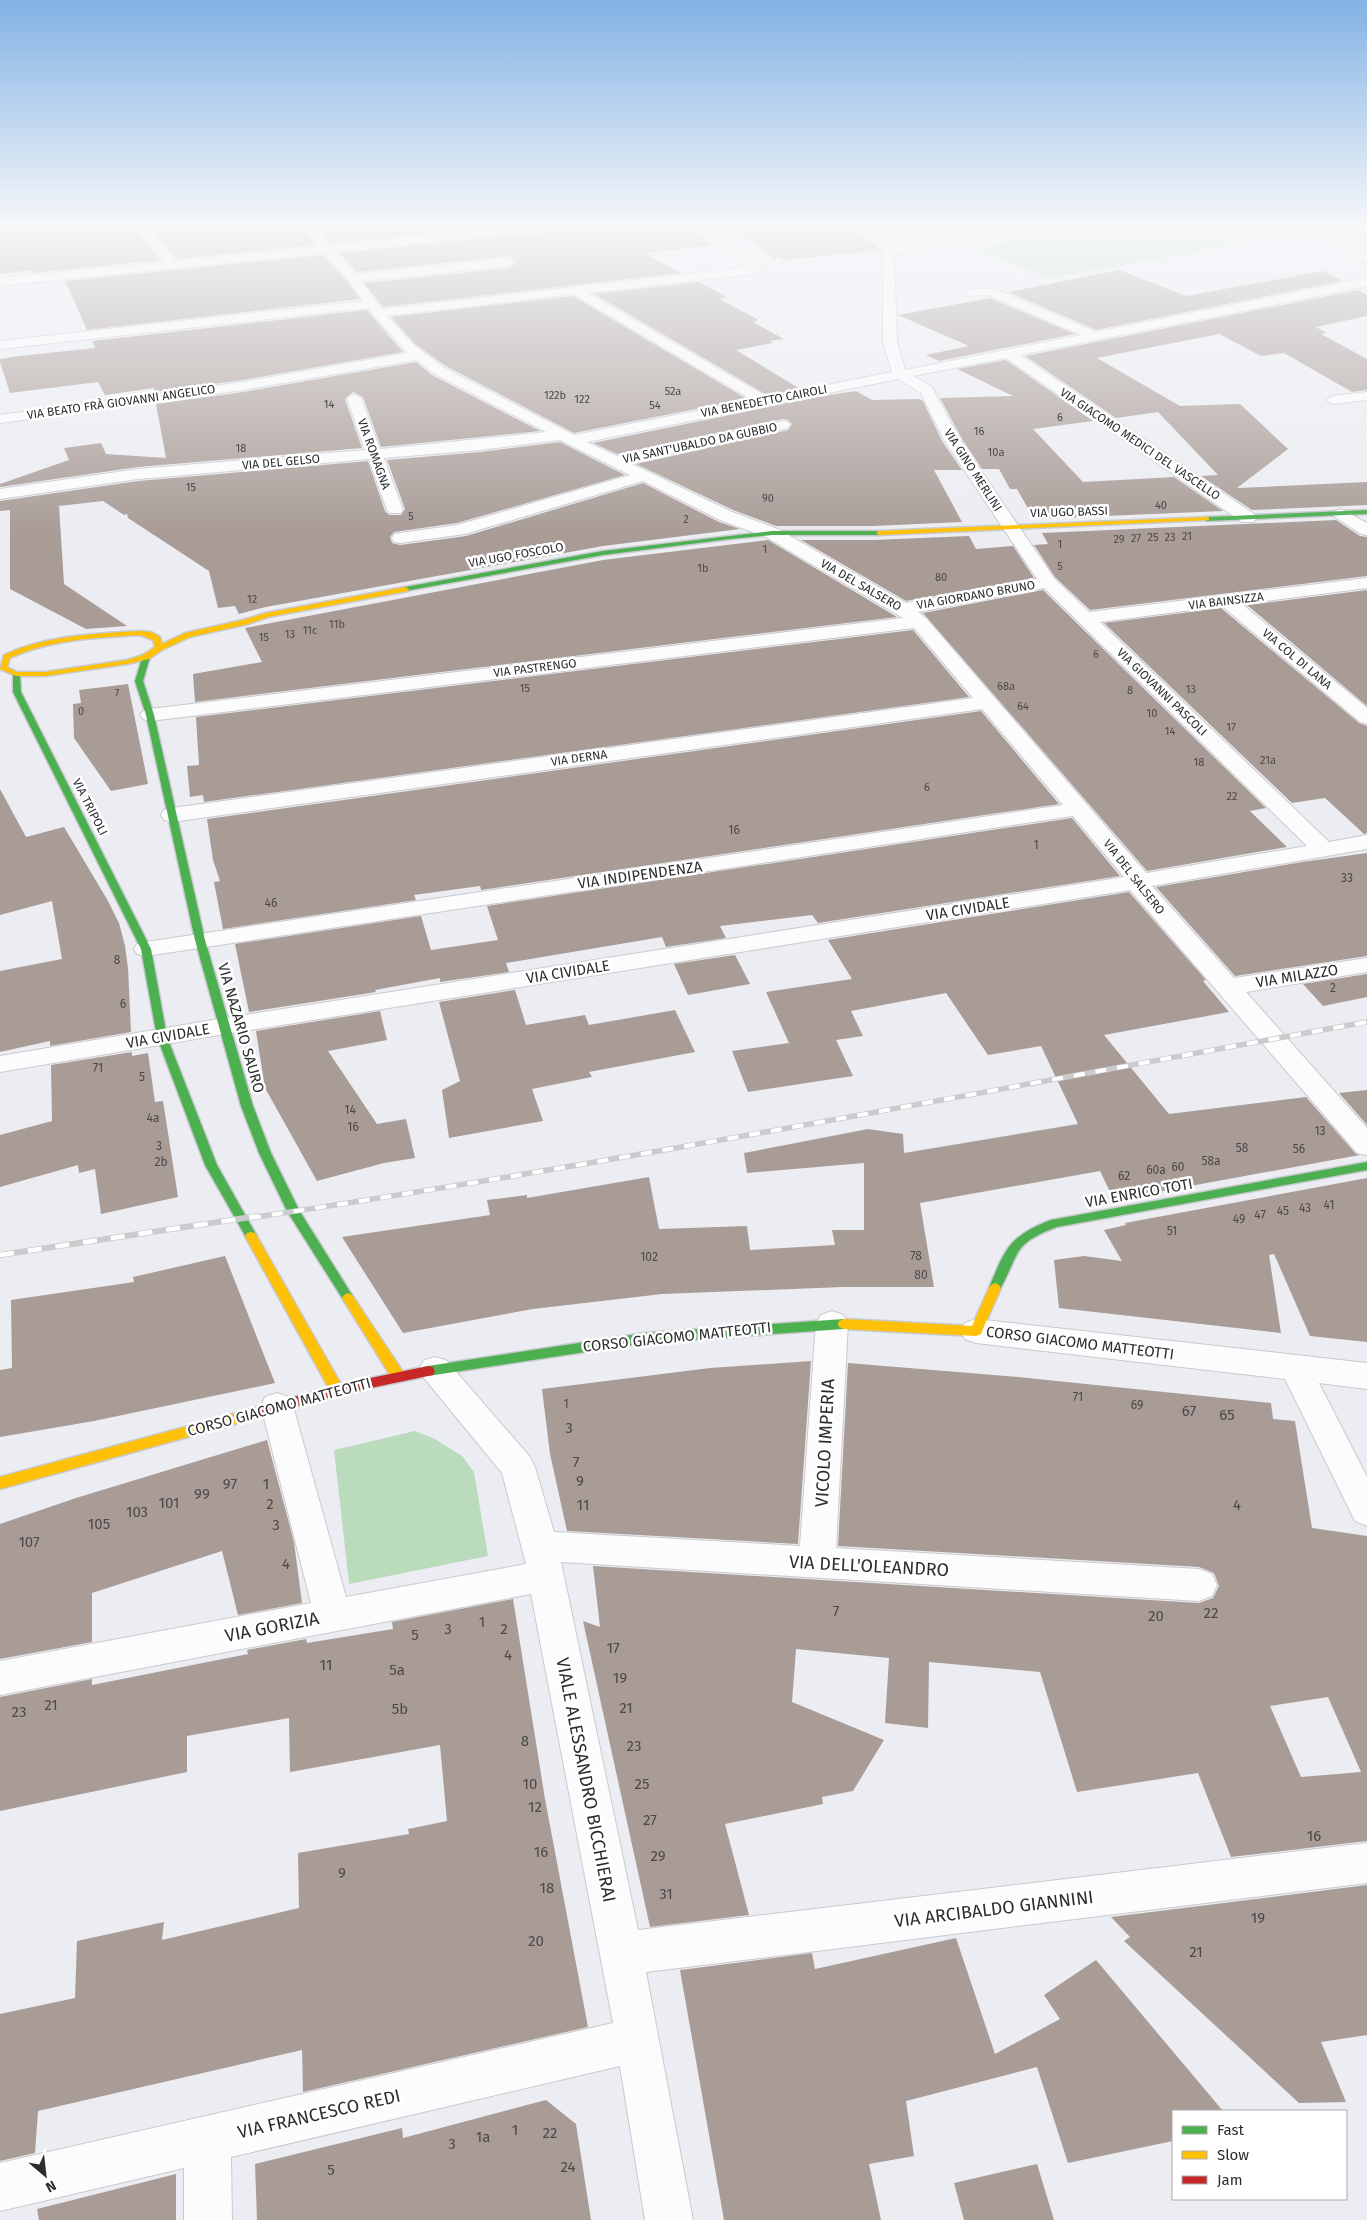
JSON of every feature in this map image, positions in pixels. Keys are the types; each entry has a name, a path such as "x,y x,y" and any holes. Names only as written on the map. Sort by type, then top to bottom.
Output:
{"main road":[{"name":"VIA UGO BASSI","path":"772,533 873,533 1367,512"},
{"name":"VIA UGO FOSCOLO","path":"266,615 612,551 658,544 772,533"},
{"path":"178,627 250,615 266,615"},
{"path":"9,672 44,674 127,662 146,657 188,635 245,622 266,615"},
{"path":"3,659 16,651 37,645 159,630"},
{"path":"140,633 148,634 158,639 160,648"},
{"path":"11,643 37,645"},
{"name":"VIA NAZARIO SAURO","path":"146,657 139,681 150,715 200,940 247,1106 293,1211 416,1372"},
{"name":"VIA TRIPOLI","path":"3,659 3,668 9,672 17,692 146,949"},
{"path":"146,949 162,1037 211,1165 337,1390"},
{"name":"VIA ENRICO TOTI","path":"976,1331 1014,1246 1030,1231 1055,1223 1367,1166"},
{"name":"CORSO GIACOMO MATTEOTTI","path":"0,1483 277,1406 416,1372 645,1338 832,1323 976,1331"}],"street":[{"path":"0,345 181,328"},
{"name":"VIA DEL SALSERO","path":"391,328 409,348 438,370 726,516 772,533 911,615 1079,809 1227,987 1367,1146"},
{"path":"639,328 764,401"},
{"path":"890,328 890,342 899,374"},
{"path":"1074,328 1094,336"},
{"name":"VIA BENEDETTO CAIROLI","path":"567,437 764,401 1136,328"},
{"name":"VIA GIACOMO MEDICI DEL VASCELLO","path":"1008,353 1248,518"},
{"name":"VIA BEATO FRÀ GIOVANNI ANGELICO","path":"0,419 243,386 419,355"},
{"name":"VIA GINO MERLINI","path":"899,374 927,390 952,440 1011,528"},
{"path":"1333,400 1367,396"},
{"name":"VIA ROMAGNA","path":"354,398 395,510"},
{"name":"VIA SANT'UBALDO DA GUBBIO","path":"616,461 784,425"},
{"name":"VIA DEL GELSO","path":"0,494 138,474 567,437"},
{"path":"400,538 459,530 646,476"},
{"path":"1341,514 1367,530"},
{"name":"VIA GIOVANNI PASCOLI","path":"1011,528 1048,582 1322,849"},
{"name":"VIA GIORDANO BRUNO","path":"911,615 1048,582"},
{"name":"VIA BAINSIZZA","path":"1086,618 1367,583"},
{"name":"VIA COL DI LANA","path":"1227,600 1367,718"},
{"name":"VIA PASTRENGO","path":"150,715 911,615"},
{"name":"VIA DERNA","path":"172,815 987,702"},
{"name":"VIA INDIPENDENZA","path":"146,949 1079,809"},
{"name":"VIA CIVIDALE","path":"0,1064 225,1026 1138,882 1367,842"},
{"name":"VIA MILAZZO","path":"1227,987 1367,965"},
{"name":"VICOLO IMPERIA","path":"818,1562 832,1323"},
{"name":"CORSO GIACOMO MATTEOTTI","path":"976,1331 1367,1376"},
{"path":"1295,1367 1367,1511"},
{"name":"VIALE ALESSANDRO BICCHIERAI","path":"416,1372 518,1467 542,1561 638,2040 669,2220"},
{"path":"277,1406 333,1616"},
{"name":"VIA DELL'OLEANDRO","path":"542,1561 818,1562 1199,1585"},
{"name":"VIA GORIZIA","path":"0,1678 333,1616 542,1561"},
{"name":"VIA ARCIBALDO GIANNINI","path":"620,1954 1367,1863"},
{"name":"VIA FRANCESCO REDI","path":"0,2187 638,2040"},
{"path":"207,2140 208,2220"}],"green space":[{"path":"415,1431 435,1439 462,1456 474,1472 488,1556 349,1584 334,1450"}],"building":[{"path":"86,328 108,328 87,330"},
{"path":"211,328 382,328 403,352 243,380 154,392 154,388 105,395 98,382 10,393 0,359 95,348 92,341"},
{"path":"400,328 626,328 747,399 574,433 444,365 415,344"},
{"path":"652,328 763,328 784,339 736,350 800,389 767,395"},
{"path":"927,328 1060,328 1075,334 939,361 926,355 969,346"},
{"path":"1090,328 1108,328 1096,330"},
{"path":"1168,328 1317,328 1327,333 1321,334 1367,359 1367,390 1352,392 1284,353 1261,356 1219,334 1097,358 1180,406 1240,404 1288,449 1237,488 1367,482 1367,505 1252,510 1201,476 1218,475 1158,412 1116,418 1025,356"},
{"path":"1006,360 1093,421 1033,429 1083,482 1174,477 1223,511 1034,519 1017,489 1010,489 999,469 982,469 962,439 940,398 1013,396 957,369"},
{"path":"416,362 432,375 540,431 381,447 363,397 353,392 345,399 362,448 138,467 0,487 0,484 69,460 64,448 101,443 106,454 166,458 156,404 243,392"},
{"path":"856,391 872,400 919,399 923,401 942,441 962,470 934,470 962,522 873,526 776,526 733,510 636,464 788,430 792,424 788,420 783,419 617,454 593,443 822,396"},
{"path":"560,442 625,475 457,523 394,532 390,537 392,543 400,545 466,536 643,483 719,522 740,529 603,546 266,607 239,614 235,606 218,608 209,571 128,518 127,514 124,515 103,501 59,506 64,584 127,626 86,629 10,589 10,510 0,511 0,501 138,481 368,461 385,511 389,515 401,515 405,509 387,460 480,452"},
{"path":"1336,520 1360,536 1367,537 1367,576 1090,610 1055,577 1034,545 1048,544 1042,533"},
{"path":"969,536 976,549 1013,546 1034,578 906,601 801,540 873,540"},
{"path":"768,540 897,617 195,702 193,674 262,662 245,628 603,560"},
{"path":"1043,590 1266,808 1250,811 1287,847 1147,871 923,613"},
{"path":"1367,590 1367,706 1247,605"},
{"path":"1221,608 1359,723 1367,726 1367,833 1364,834 1325,798 1292,803 1104,623"},
{"path":"913,630 969,697 204,802 203,795 190,797 187,766 199,765 196,717"},
{"path":"128,684 148,784 111,791 74,738 73,704 81,703 79,690"},
{"path":"981,711 1059,804 481,890 480,886 414,895 416,900 223,929 214,882 220,881 213,860 207,819"},
{"path":"0,789 26,837 64,827 108,901 119,923 125,946 131,1032 50,1046 50,1041 0,1052 0,971 62,959 52,901 0,915"},
{"path":"1072,818 1120,876 818,923 812,915 720,926 726,938 666,947 662,937 506,963 509,972 440,982 440,978 375,990 376,992 249,1012 235,944 421,916 431,950 498,940 487,906"},
{"path":"1367,853 1367,956 1235,976 1156,887 1302,862"},
{"path":"1129,892 1206,980 1203,981 1229,1012 1104,1035 1169,1114 1306,1097 1356,1154 1360,1155 1114,1200 1100,1171 920,1203 934,1287 843,1287 662,1294 533,1309 403,1333 342,1237 490,1215 487,1200 527,1195 527,1198 649,1177 659,1229 747,1226 750,1250 835,1245 832,1230 864,1230 864,1163 747,1173 744,1153 868,1129 903,1134 904,1153 1078,1124 1041,1046 988,1055 946,993 851,1011 863,1036 836,1040 853,1076 748,1092 732,1051 789,1043 766,992 852,979 828,940"},
{"path":"735,955 750,984 688,995 674,964"},
{"path":"1367,974 1367,997 1323,1006 1303,984"},
{"path":"515,990 526,1025 585,1015 589,1025 675,1010 695,1052 589,1072 592,1077 532,1089 543,1121 449,1138 442,1090 460,1081 439,1002"},
{"path":"380,1011 387,1040 328,1051 377,1124 406,1119 415,1158 384,1163 317,1181 265,1088 256,1031"},
{"path":"132,1052 132,1056 148,1053 155,1102 163,1101 178,1197 101,1214 95,1169 79,1173 78,1165 0,1187 0,1135 52,1121 51,1065"},
{"path":"1367,1090 1367,1125 1339,1093"},
{"path":"1367,1178 1367,1342 1310,1336 1274,1254 1269,1255 1281,1333 1059,1308 1054,1260 1084,1256 1122,1261 1104,1230 1126,1225 1125,1223"},
{"path":"225,1256 275,1383 94,1421 0,1437 0,1370 12,1368 11,1300 134,1282 133,1277"},
{"path":"811,1361 798,1544 567,1531 550,1454 542,1389 710,1368"},
{"path":"848,1363 1018,1377 1271,1403 1273,1419 1295,1421 1312,1528 1367,1536 1367,1841 1231,1857 1198,1773 1077,1792 1040,1672 929,1662 928,1728 885,1723 889,1658 796,1649 792,1702 884,1740 853,1791 822,1797 823,1804 725,1824 749,1915 650,1927 583,1621 600,1627 593,1566 1199,1603 1213,1598 1219,1586 1214,1573 1199,1567 838,1546","holes":["1328,1697 1361,1772 1301,1777 1270,1706"]},
{"path":"267,1440 294,1542 302,1603 238,1615 222,1551 92,1593 92,1642 0,1659 0,1524 76,1498"},
{"path":"513,1599 545,1799 588,2027 303,2092 302,2050 38,2111 35,2153 0,2161 0,2014 75,1998 77,1941 164,1922 162,1940 299,1908 298,1853 409,1834 408,1829 447,1821 440,1745 290,1772 289,1718 187,1736 187,1772 0,1811 0,1697 92,1679 92,1685 248,1654 247,1650 306,1639 307,1643 393,1629 392,1622"},
{"path":"1367,1885 1367,2035 1321,2042 1346,2102 1299,2103 1124,1941 1130,1937 1111,1917"},
{"path":"956,1938 995,2054 1060,2019 1044,1995 1096,1960 1222,2110 1172,2110 1172,2141 1068,2163 1037,2067 906,2101 914,2156 869,2164 881,2220 724,2220 680,1970 812,1953 815,1969"},
{"path":"546,2100 576,2124 591,2220 257,2220 255,2164 402,2128 403,2138"},
{"path":"1037,2164 1054,2220 964,2220 954,2183"},
{"path":"176,2174 176,2220 39,2220 37,2209"}],"railway":[{"path":"250,1218 670,1149 1367,1022"},
{"path":"0,1255 258,1216"}],"traffic: fast":[{"path":"1207,519 1367,512"},
{"path":"405,589 603,553 730,537 772,533 879,533"},
{"path":"146,657 139,681 150,715 200,940 247,1106 265,1153 293,1211 348,1298"},
{"path":"16,674 17,692 146,949 162,1037 211,1165 251,1236"},
{"path":"995,1288 1005,1263 1015,1246 1029,1234 1055,1223 1367,1166"},
{"path":"428,1371 645,1338 844,1324"}],"traffic: slow":[{"path":"879,533 1207,519"},
{"path":"159,648 188,635 245,622 266,615 405,589"},
{"path":"140,633 148,634 157,639 159,648 146,657 127,662 45,674 16,674 3,668 7,657 37,645 89,636 140,633"},
{"path":"251,1236 337,1390"},
{"path":"844,1324 976,1331 995,1288"},
{"path":"348,1298 398,1376"},
{"path":"0,1483 255,1413"}],"traffic: jam":[{"path":"255,1413 337,1390 428,1371"}]}
